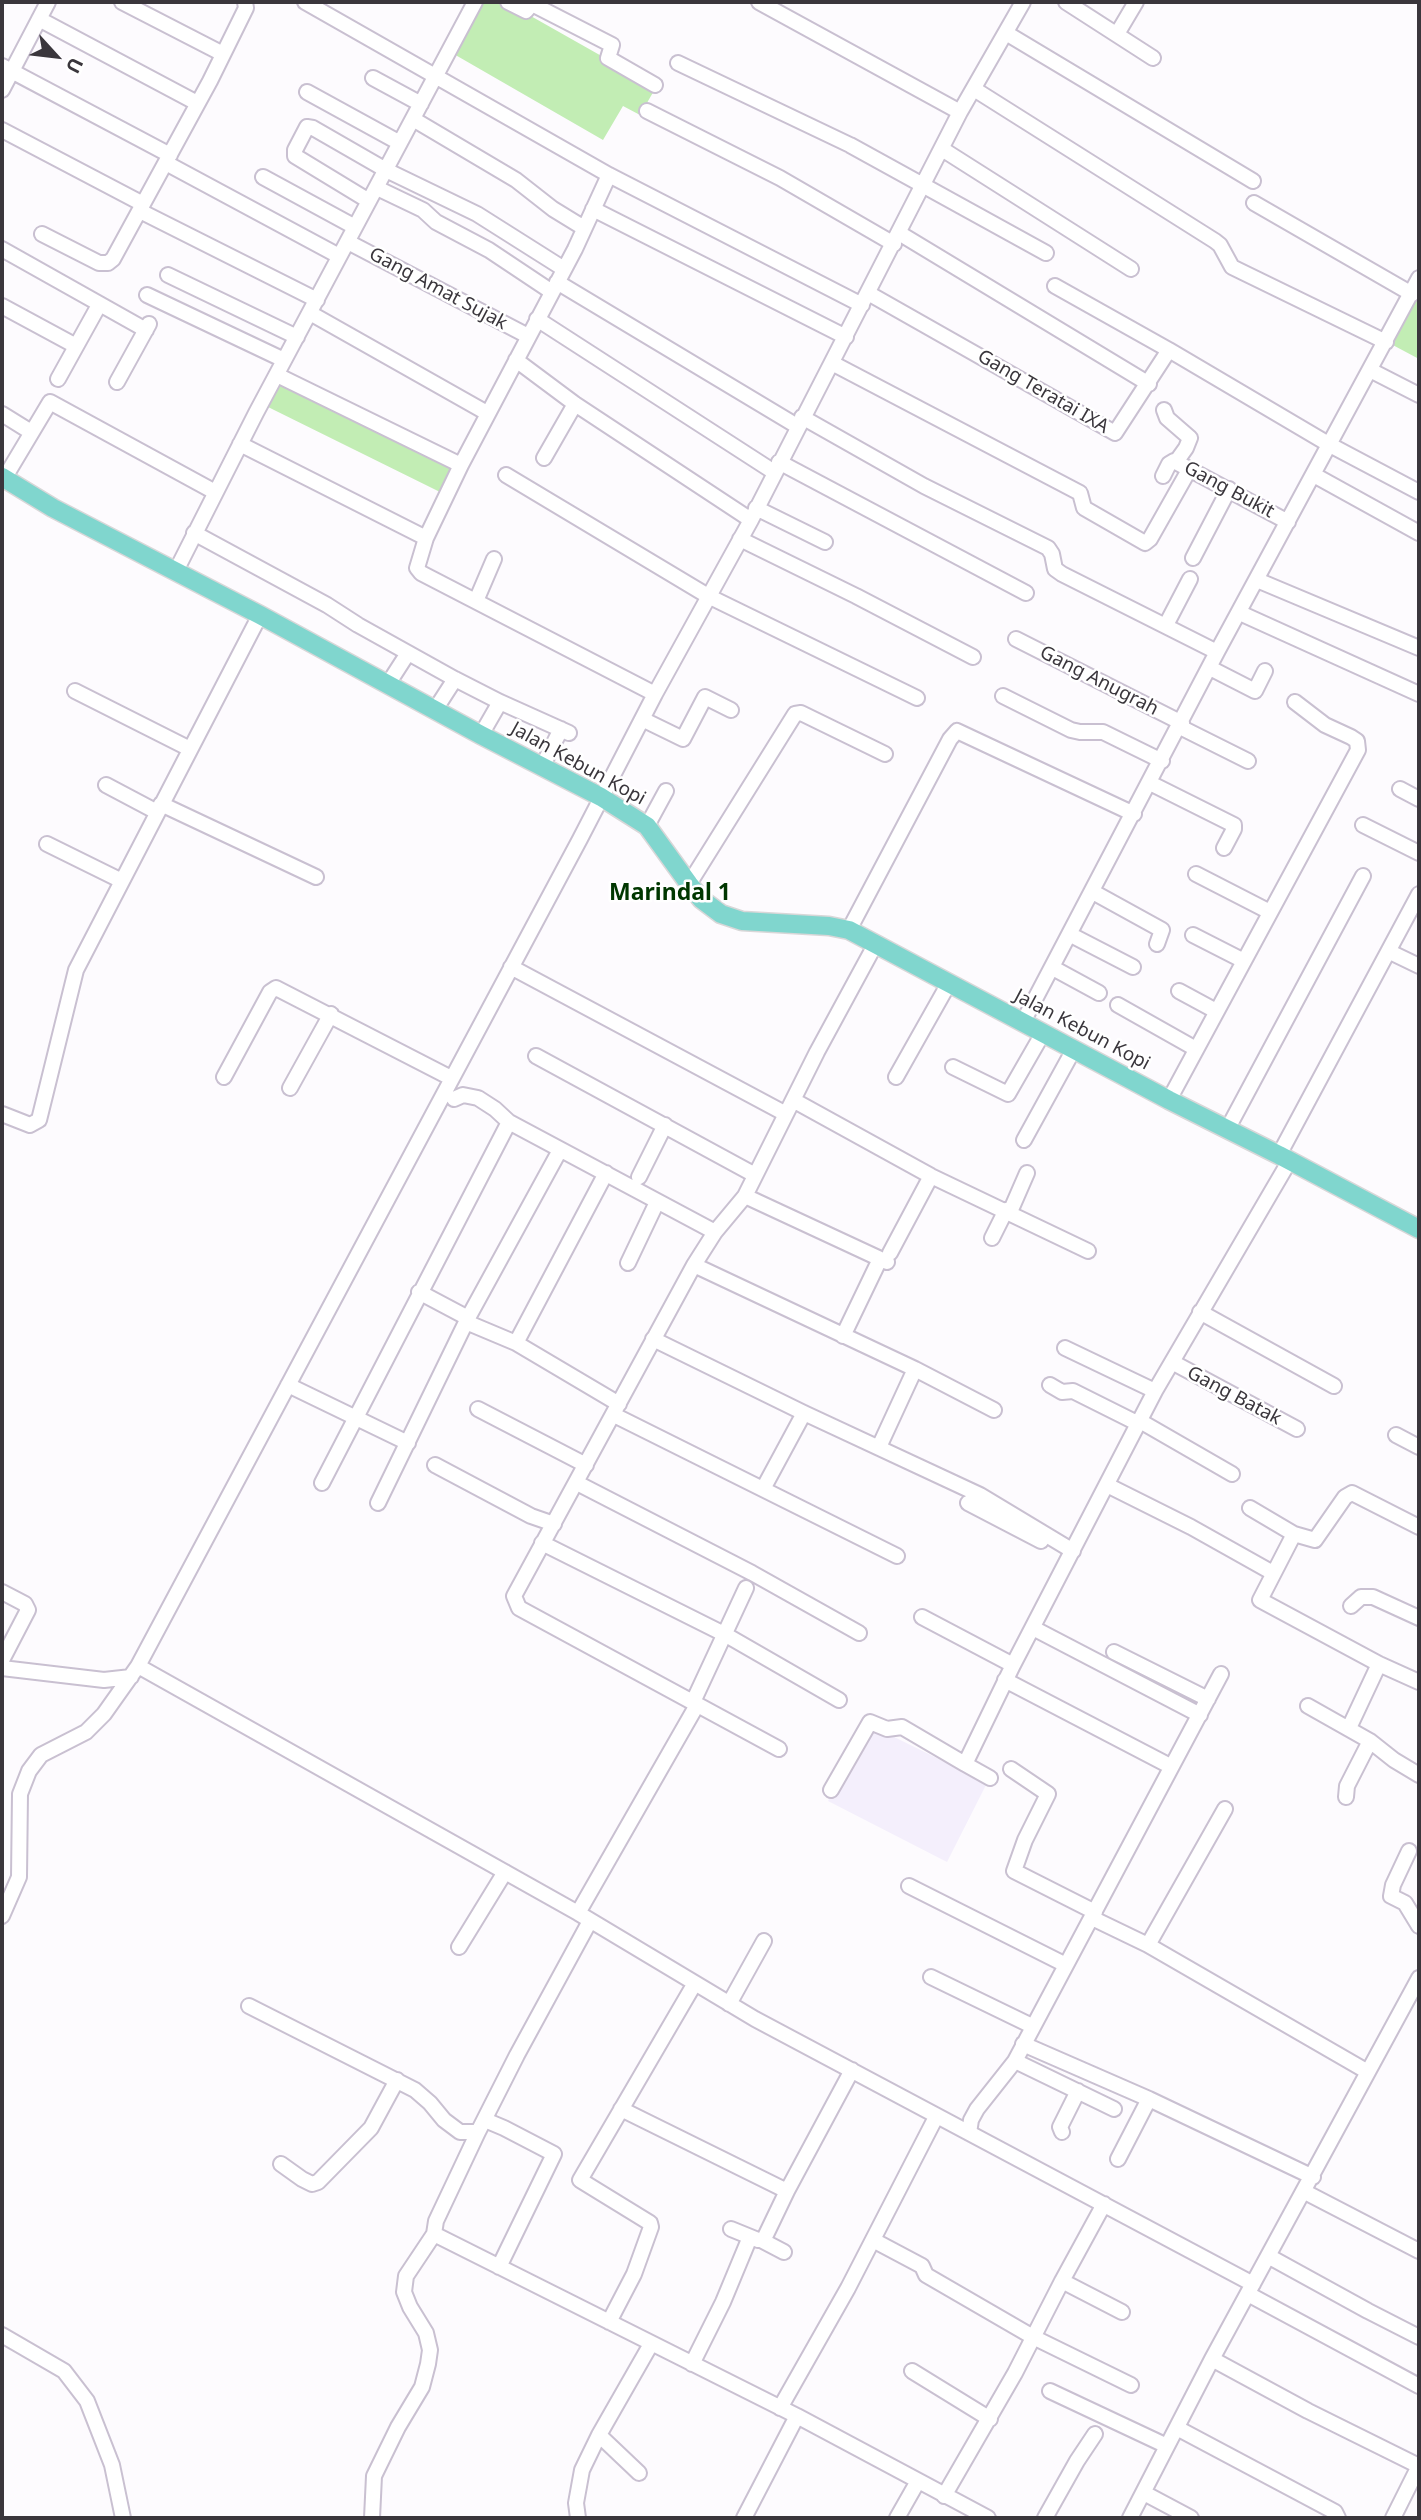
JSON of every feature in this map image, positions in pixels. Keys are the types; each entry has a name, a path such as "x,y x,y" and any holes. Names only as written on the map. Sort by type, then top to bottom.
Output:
{"main road":[{"name":"Jalan Kebun Kopi","path":"3,478 53,508 601,797 647,826 701,899 721,914 742,920 829,926 849,930 1419,1229"}],"street":[{"path":"2,90 6,68 48,2"},
{"path":"122,2 223,54"},
{"path":"42,234 99,263 108,264 113,259 223,54 246,8 245,2"},
{"path":"305,2 609,176 865,299"},
{"path":"176,571 284,360 475,2"},
{"path":"508,2 526,12 532,4 612,45 608,58 655,85"},
{"path":"759,2 960,112"},
{"path":"2,1916 19,1877 20,1794 29,1771 41,1755 86,1732 104,1714 134,1672 740,539 960,112 1023,2"},
{"path":"1066,2 1153,58"},
{"path":"1117,34 1136,2"},
{"path":"39,19 197,103"},
{"path":"1006,33 1254,181"},
{"path":"678,63 850,145 1046,253"},
{"path":"6,68 340,256"},
{"path":"373,78 421,104"},
{"path":"974,89 1215,242 1232,267 1386,342"},
{"path":"307,92 400,143"},
{"path":"647,111 897,238 1149,384"},
{"path":"413,119 516,180 584,229"},
{"path":"369,201 297,158 294,153 296,146 307,127 386,170 477,214 558,281"},
{"path":"2,130 314,306 487,413"},
{"path":"942,149 1131,269"},
{"path":"609,176 558,281 461,465 426,538 418,571 656,694"},
{"path":"264,177 355,227"},
{"path":"377,188 423,210 436,222 489,250 558,281 800,422 1048,548 1058,572 1217,652"},
{"path":"1254,204 1412,294"},
{"path":"593,209 846,337"},
{"name":"Gang Amat Sujak","path":"348,242 528,336"},
{"path":"2,249 99,305 148,327 117,382"},
{"path":"168,275 297,337"},
{"path":"1023,1022 1071,935 1217,652 1419,278"},
{"path":"1055,286 1330,445 1419,492"},
{"path":"147,295 284,360"},
{"name":"Gang Teratai IXA","path":"865,299 1115,433 1169,350"},
{"path":"58,379 99,305"},
{"path":"2,306 76,346"},
{"path":"537,319 776,468 1026,593"},
{"path":"516,360 575,404 753,514 825,542"},
{"path":"832,363 1080,493 1084,508 1144,543 1150,539 1189,470"},
{"path":"1370,370 1419,395"},
{"path":"277,374 461,465"},
{"path":"3,478 52,402 215,492"},
{"path":"544,458 575,404"},
{"name":"Gang Bukit","path":"1164,410 1167,418 1190,438 1186,448 1169,467 1189,470 1287,522"},
{"path":"2,414 31,432"},
{"path":"240,444 426,538"},
{"path":"506,475 708,596 917,698"},
{"path":"1314,475 1419,533"},
{"path":"1193,558 1229,489"},
{"path":"194,533 455,679 565,731 542,767"},
{"path":"740,539 973,657"},
{"path":"476,601 494,559"},
{"path":"1166,625 1190,579"},
{"path":"1257,580 1419,648"},
{"path":"1240,613 1419,694"},
{"path":"2,1114 30,1125 39,1120 76,971 260,615"},
{"name":"Gang Anugrah","path":"1016,639 1248,761"},
{"path":"388,684 408,653"},
{"path":"1210,668 1255,691 1265,671"},
{"path":"435,710 455,679"},
{"path":"75,691 190,749"},
{"path":"1003,696 1072,730 1103,732 1162,761"},
{"path":"642,719 683,739 705,697 732,710"},
{"path":"481,735 500,702"},
{"path":"1169,1100 1358,750 1357,741 1325,725 1295,702"},
{"path":"689,884 797,712 885,754"},
{"path":"849,930 950,739 957,731 1134,814"},
{"path":"1150,783 1234,825 1224,848"},
{"path":"106,785 316,877"},
{"path":"1400,789 1419,799"},
{"path":"647,826 666,791"},
{"path":"1363,825 1419,853"},
{"path":"47,844 122,881"},
{"path":"1196,874 1270,912"},
{"path":"1227,1130 1363,876"},
{"path":"1093,892 1162,930 1157,944"},
{"path":"965,1765 1005,1680 1155,1391 1284,1157 1419,894"},
{"path":"1071,935 1133,967"},
{"path":"1193,935 1244,961"},
{"path":"779,1749 519,1608 514,1596 694,1265 715,1232 745,1196 875,945"},
{"path":"1390,952 1419,966"},
{"path":"511,967 786,1114"},
{"path":"1053,968 1099,993"},
{"path":"896,1077 949,984"},
{"path":"224,1077 273,988 331,1014 451,1078"},
{"path":"1179,991 1216,1011"},
{"path":"1118,1005 1196,1049"},
{"path":"290,1088 331,1014"},
{"path":"953,1067 1008,1094 1043,1033"},
{"path":"1024,1140 1074,1049"},
{"path":"536,1056 755,1175"},
{"path":"454,1099 463,1095 478,1098 509,1122 715,1232"},
{"path":"793,1100 931,1176 1088,1251"},
{"path":"322,1483 509,1122"},
{"path":"639,1177 665,1125"},
{"path":"378,1503 467,1320 560,1150"},
{"path":"516,1343 606,1173"},
{"path":"992,1238 1027,1173"},
{"path":"842,1336 931,1176"},
{"path":"745,1196 886,1258"},
{"path":"628,1263 657,1202"},
{"path":"694,1265 915,1368 994,1410"},
{"path":"419,1292 467,1320 516,1343 617,1410 763,1489 897,1556"},
{"path":"1200,1312 1334,1386"},
{"path":"653,1339 980,1495 1071,1554"},
{"path":"1065,1348 1155,1391"},
{"name":"Gang Batak","path":"1172,1362 1297,1429"},
{"path":"879,1447 915,1368"},
{"path":"288,1385 408,1443"},
{"path":"1050,1385 1062,1392 1073,1391 1139,1422 1232,1474"},
{"path":"478,1409 586,1465"},
{"path":"763,1489 804,1413"},
{"path":"1396,1435 1419,1447"},
{"path":"435,1465 531,1516 554,1524"},
{"path":"577,1482 752,1573 859,1633"},
{"path":"1107,1485 1191,1527 1273,1573"},
{"path":"1250,1508 1294,1534 1315,1540 1345,1497 1352,1493 1419,1527"},
{"path":"968,1503 1071,1554"},
{"path":"1294,1534 1260,1600 1380,1664 1418,1677"},
{"path":"542,1543 726,1635 839,1700"},
{"path":"372,2518 374,2476 398,2427 422,2387 430,2350 426,2333 410,2307 403,2285 406,2276 433,2234 440,2213 481,2126 584,1917 695,1704 746,1588"},
{"path":"2,1592 25,1604 28,1609 2,1660"},
{"path":"1351,1606 1361,1597 1373,1597 1419,1618"},
{"path":"922,1617 1013,1665"},
{"path":"1032,1628 1199,1715"},
{"path":"1114,1652 1208,1699"},
{"path":"1349,1728 1380,1664"},
{"path":"2,1668 104,1680 134,1672 505,1872 729,2004 936,2117 1104,2204 1419,2386"},
{"path":"969,2133 971,2120 977,2109 1014,2061 1221,1674"},
{"path":"1005,1680 1170,1766"},
{"path":"1308,1706 1370,1741 1419,1775"},
{"path":"831,1790 870,1722 887,1729 902,1727 990,1778"},
{"path":"1346,1797 1347,1786 1370,1741"},
{"path":"1011,1769 1048,1794 1025,1840 1014,1871 1368,2071"},
{"path":"1148,1945 1225,1809"},
{"path":"1409,1851 1393,1885 1391,1896 1405,1903 1419,1926"},
{"path":"459,1947 505,1872"},
{"path":"909,1886 1066,1965"},
{"path":"729,2004 764,1941"},
{"path":"932,1977 1032,2026"},
{"path":"1130,2518 1212,2359 1419,1978"},
{"path":"609,2322 634,2274 651,2227 647,2219 580,2180 695,1983"},
{"path":"249,2007 415,2090 460,2133 481,2126 504,2127 554,2154 499,2267"},
{"path":"1023,2044 1149,2099 1313,2177"},
{"path":"1014,2061 1114,2109"},
{"path":"692,2364 756,2239 787,2191 852,2070"},
{"path":"281,2164 312,2184 318,2182 371,2128 397,2080"},
{"path":"1062,2132 1060,2127 1078,2091"},
{"path":"1118,2159 1149,2099"},
{"path":"621,2109 787,2191"},
{"path":"780,2408 873,2241 936,2117"},
{"path":"1304,2192 1419,2251"},
{"path":"944,2496 990,2419 1104,2204"},
{"path":"731,2229 784,2252"},
{"path":"433,2234 797,2416 988,2518"},
{"path":"873,2241 922,2266 926,2275 1033,2337 1131,2385"},
{"path":"1268,2256 1367,2311 1419,2336"},
{"path":"1062,2281 1122,2312"},
{"path":"2,2334 64,2371 87,2401 112,2465 123,2518"},
{"path":"578,2518 576,2503 580,2480 599,2435 651,2344"},
{"path":"1212,2359 1308,2411 1419,2466 1393,2518"},
{"path":"912,2371 990,2419"},
{"path":"1050,2391 1167,2446"},
{"path":"744,2518 797,2416"},
{"path":"1177,2428 1335,2512 1338,2518"},
{"path":"1045,2518 1095,2434"},
{"path":"599,2435 639,2473"},
{"path":"897,2518 918,2482"},
{"path":"1144,2493 1191,2518"}],"shaded area":[{"path":"870,1725 987,1783 947,1862 828,1801"}],"green space":[{"path":"481,2 506,2 651,84 655,89 640,115 623,106 603,140 452,53"},
{"path":"1419,285 1419,359 1389,343"},
{"path":"278,381 454,468 442,493 266,406"}],"district":[{"name":"Marindal 1","path":"670,893"}]}
